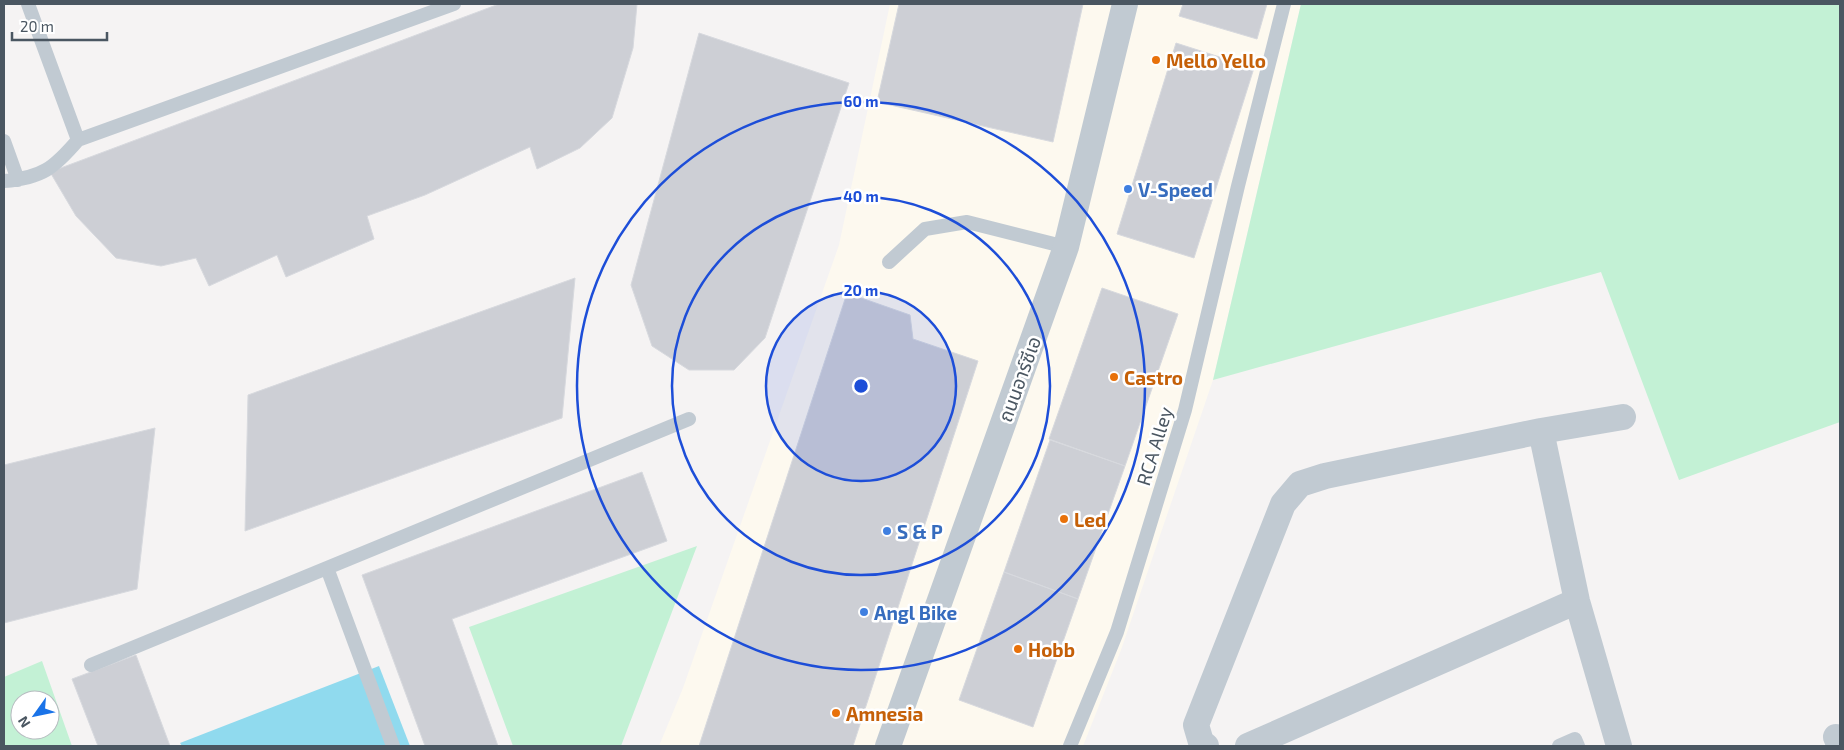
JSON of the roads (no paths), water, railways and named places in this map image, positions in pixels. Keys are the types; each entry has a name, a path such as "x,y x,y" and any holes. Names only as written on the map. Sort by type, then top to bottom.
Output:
{"street":[{"name":"ถนนอาร์ซีเอ","path":"888,746 1066,247 1125,4"},
{"path":"1206,746 1201,742 1196,725 1283,504 1300,484 1325,476 1541,431 1623,417"},
{"path":"1541,431 1577,601 1619,746"},
{"path":"1248,746 1577,601"}],"lane":[{"path":"28,4 78,140"},
{"path":"4,141 11,181 48,170 65,156 78,140 454,4"},
{"name":"RCA Alley","path":"1070,746 1117,632 1186,410 1238,186 1284,4"},
{"path":"889,262 925,229 966,222 1066,247"},
{"path":"91,665 690,419"},
{"path":"327,568 392,746"},
{"path":"1559,746 1576,740 1578,746"}],"water":[{"path":"379,666 410,746 182,746 180,743"}],"place":[{"name":"Mello Yello","path":"1156,60"},
{"name":"V-Speed","path":"1128,189"},
{"name":"Castro","path":"1114,377"},
{"name":"Led","path":"1064,519"},
{"name":"S & P","path":"887,531"},
{"name":"Angl Bike","path":"864,612"},
{"name":"Hobb","path":"1018,649"},
{"name":"Amnesia","path":"836,713"}]}
